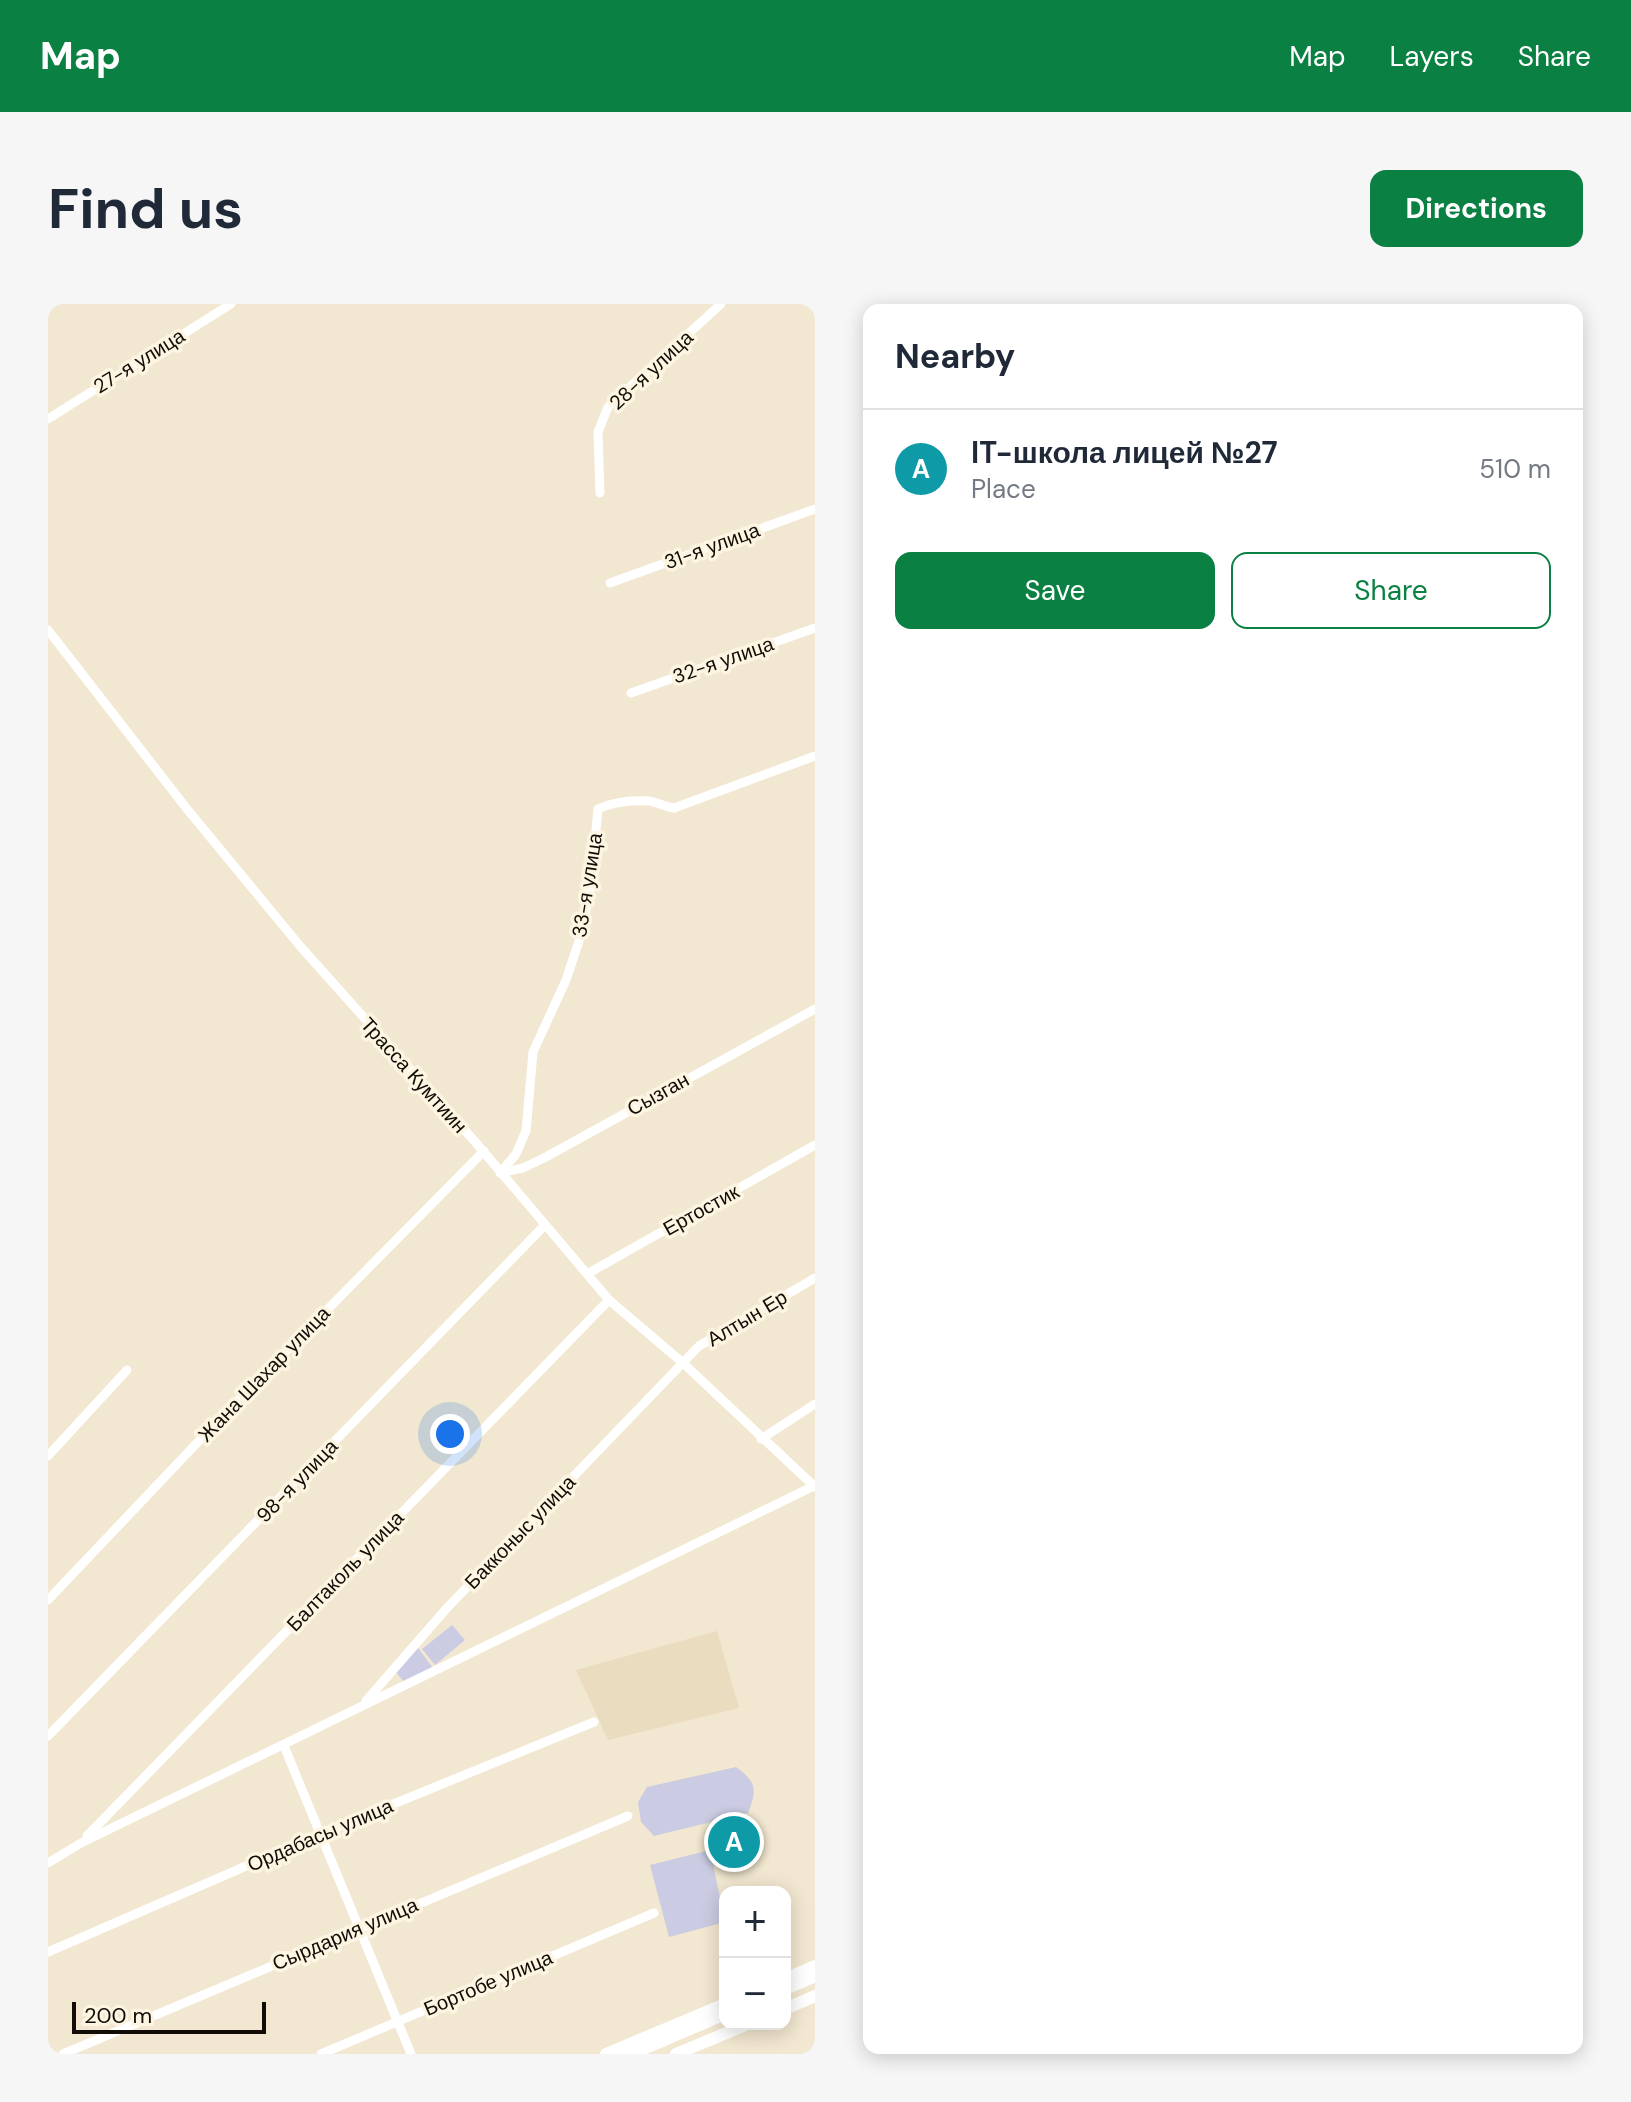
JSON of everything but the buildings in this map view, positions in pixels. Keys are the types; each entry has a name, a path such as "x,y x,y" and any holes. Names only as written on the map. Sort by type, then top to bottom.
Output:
{"highway":[{"path":"791,1985 815,1975"},
{"path":"791,1995 815,1985"},
{"path":"629,2054 719,2016"},
{"path":"652,2054 719,2026"}],"main road":[{"path":"791,1976 815,1966"},
{"path":"791,2006 815,1996"},
{"path":"606,2054 719,2007"},
{"path":"676,2054 734,2030"}],"street":[{"name":"27-я улица","path":"48,419 231,304"},
{"name":"28-я улица","path":"600,493 598,432 608,407 721,304"},
{"name":"31-я улица","path":"610,583 815,509"},
{"name":"32-я улица","path":"631,693 815,628"},
{"name":"Трасса Кумтиин","path":"48,630 290,935 484,1151 609,1300 683,1363 814,1486"},
{"name":"33-я улица","path":"500,1173 516,1154 526,1131 533,1052 566,980 581,935 591,883 598,809 610,804 652,801 674,808 815,756"},
{"name":"Сызган","path":"500,1173 523,1168 544,1158 815,1009"},
{"name":"Ертостик","path":"587,1274 815,1145"},
{"name":"Жана Шахар улица","path":"48,1600 233,1405 484,1151"},
{"name":"98-я улица","path":"48,1736 544,1226"},
{"name":"Алтын Ер","path":"683,1363 699,1346 815,1278"},
{"name":"Балтаколь улица","path":"81,1843 609,1300"},
{"name":"Бакконыс улица","path":"362,1705 446,1609 683,1363"},
{"path":"48,1456 127,1370"},
{"path":"761,1439 815,1404"},
{"path":"48,1863 81,1843 814,1486"},
{"name":"Ордабасы улица","path":"48,1952 320,1834 594,1722"},
{"path":"284,1746 411,2054"},
{"name":"Сырдария улица","path":"63,2054 628,1816"},
{"name":"Бортобе улица","path":"321,2054 654,1913"}],"shaded area":[{"path":"452,1625 465,1640 435,1665 422,1649"},
{"path":"717,1631 739,1708 608,1740 576,1670"},
{"path":"418,1648 433,1668 404,1682 396,1672"},
{"path":"736,1767 748,1777 753,1787 748,1813 654,1836 641,1822 638,1802 647,1787"},
{"path":"710,1850 719,1893 719,1924 669,1937 650,1865"}],"place":[{"name":"IT-школа лицей №27","path":"734,1842"}]}
